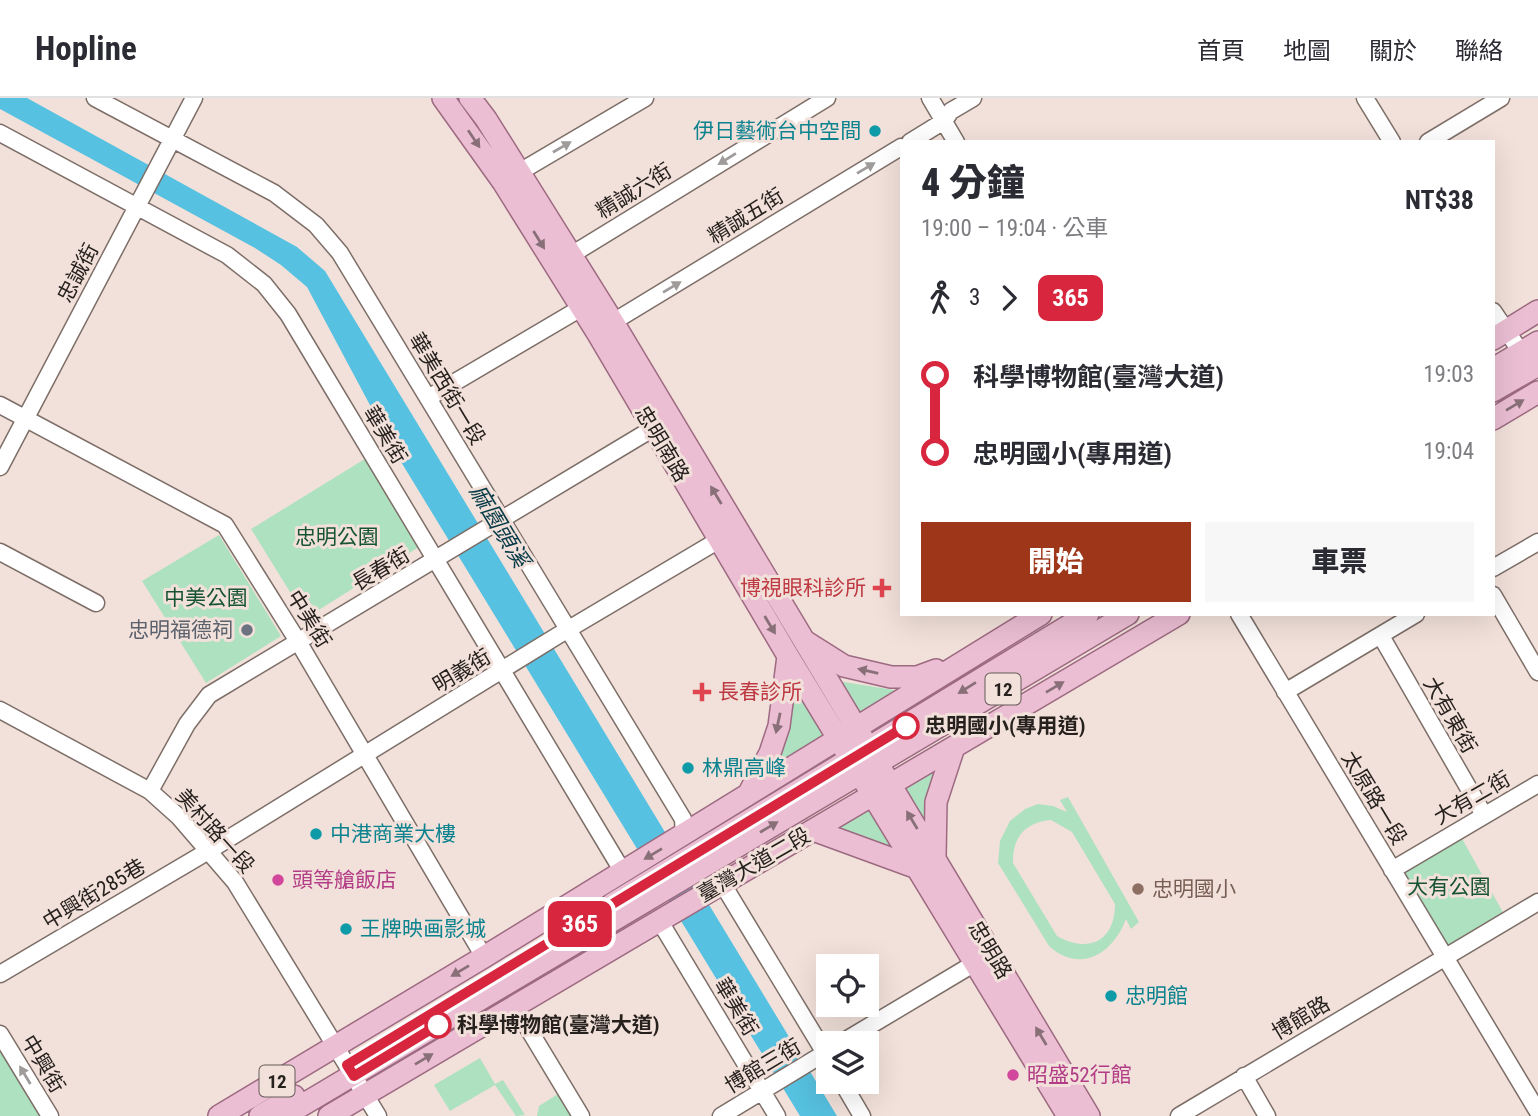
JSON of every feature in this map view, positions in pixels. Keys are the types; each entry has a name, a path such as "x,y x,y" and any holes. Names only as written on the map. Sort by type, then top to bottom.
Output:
{"main road":[{"name":"忠明南路","path":"443,98 512,177 571,255 614,322 662,423"},
{"name":"忠明南路","path":"479,100 512,177 581,308 662,423 728,535 788,656 848,733"},
{"path":"1499,335 1538,311"},
{"path":"1495,369 1533,360"},
{"path":"1495,389 1533,360"},
{"path":"1495,418 1538,392"},
{"name":"忠明南路","path":"728,535 801,638 848,733 882,789"},
{"name":"臺灣大道二段","path":"260,1116 356,1079 640,896 696,850 748,796 1038,616"},
{"name":"臺灣大道二段","path":"865,761 1085,616"},
{"name":"臺灣大道二段","path":"219,1116 623,872 696,850 865,761 1124,616"},
{"name":"臺灣大道二段","path":"284,1116 514,1005 1176,616"},
{"path":"801,638 844,666 891,677 917,677 980,653"},
{"path":"748,796 770,753 779,726 788,656"},
{"path":"813,830 926,863 936,802 954,747"},
{"name":"忠明路","path":"882,789 926,863 1089,1116"},
{"name":"忠明路","path":"926,863 975,963 1068,1116"},
{"name":"臺灣大道二段","path":"329,1116 356,1079"}],"street":[{"name":"華美西街一段","path":"95,98 170,144 274,193 316,225 340,253 428,398 564,633 682,819 696,850"},
{"name":"忠誠街","path":"0,467 194,98"},
{"path":"512,177 645,98"},
{"name":"精誠六街","path":"571,255 827,98"},
{"path":"930,98 955,140"},
{"path":"912,140 944,121 951,111 973,98"},
{"path":"1364,98 1391,140"},
{"path":"1431,140 1502,98"},
{"name":"華美街","path":"0,133 138,204 227,255 264,284 288,314 440,557 507,668 623,872"},
{"name":"精誠五街","path":"614,322 900,148"},
{"path":"428,398 581,308"},
{"path":"1499,335 1533,360"},
{"name":"中美街","path":"0,405 225,525 299,643 484,957"},
{"name":"長春街","path":"149,791 187,724 209,695 662,423"},
{"name":"明義街","path":"209,850 728,535"},
{"path":"1495,567 1538,542"},
{"path":"0,552 96,603"},
{"path":"1495,599 1538,672"},
{"name":"太原路一段","path":"1239,616 1538,1112"},
{"path":"1285,692 1413,616"},
{"name":"大有東街","path":"1381,636 1483,815"},
{"name":"美村路一段","path":"0,710 149,791 179,817 235,882 378,1116"},
{"name":"大有二街","path":"1392,870 1538,784"},
{"name":"中興街285巷","path":"0,974 209,850"},
{"path":"722,883 816,1039"},
{"name":"博館路","path":"1179,1116 1537,904"},
{"name":"華美街","path":"659,920 765,1090 777,1116"},
{"path":"861,1031 975,963"},
{"path":"514,1005 581,1116"},
{"name":"中興街","path":"0,1034 50,1116"},
{"name":"博館三街","path":"720,1116 816,1059"},
{"path":"1244,1076 1267,1116"},
{"path":"849,1094 862,1116"}],"green space":[{"name":"忠明公園","path":"368,457 422,545 306,618 251,529"},
{"name":"中美公園","path":"219,535 281,636 206,683 142,581"},
{"path":"790,667 832,738 757,787"},
{"path":"831,680 907,692 857,722"},
{"path":"962,748 934,847 897,784"},
{"path":"1068,797 1139,922 1131,929 1126,919 1113,942 1094,956 1084,959 1072,959 1049,946 998,863 1000,841 1010,821 1025,809 1038,804 1067,812 1060,800","holes":["1051,820 1072,832 1115,904 1114,917 1105,935 1089,944 1080,944 1057,936 1013,863 1018,839 1034,824"]},
{"path":"872,803 908,860 821,829"},
{"name":"大有公園","path":"1460,835 1505,916 1447,952 1399,870"},
{"path":"0,1044 45,1116 0,1116"},
{"path":"480,1058 495,1084 503,1080 525,1115 516,1116 495,1085 450,1111 434,1085"},
{"path":"558,1094 571,1116 537,1116 539,1106"}],"water":[{"path":"0,98 27,98 297,247 325,271 816,1081 816,1094 824,1094 837,1116 800,1116 395,452 307,287 255,248 0,109"}],"bus line":[{"name":"365","path":"438,1025 354,1076 347,1065 906,726"}],"place":[{"name":"伊日藝術台中空間","path":"875,131"},
{"name":"博視眼科診所","path":"882,588"},
{"name":"忠明福德祠","path":"247,630"},
{"name":"長春診所","path":"702,692"},
{"name":"忠明國小(專用道)","path":"906,726"},
{"name":"林鼎高峰","path":"688,768"},
{"name":"中港商業大樓","path":"316,834"},
{"name":"頭等艙飯店","path":"278,880"},
{"name":"忠明國小","path":"1138,889"},
{"name":"王牌映画影城","path":"346,929"},
{"name":"忠明館","path":"1111,996"},
{"name":"科學博物館(臺灣大道)","path":"438,1025"},
{"name":"昭盛52行館","path":"1013,1075"}],"water label":[{"name":"麻園頭溪","path":"499,526"}]}
